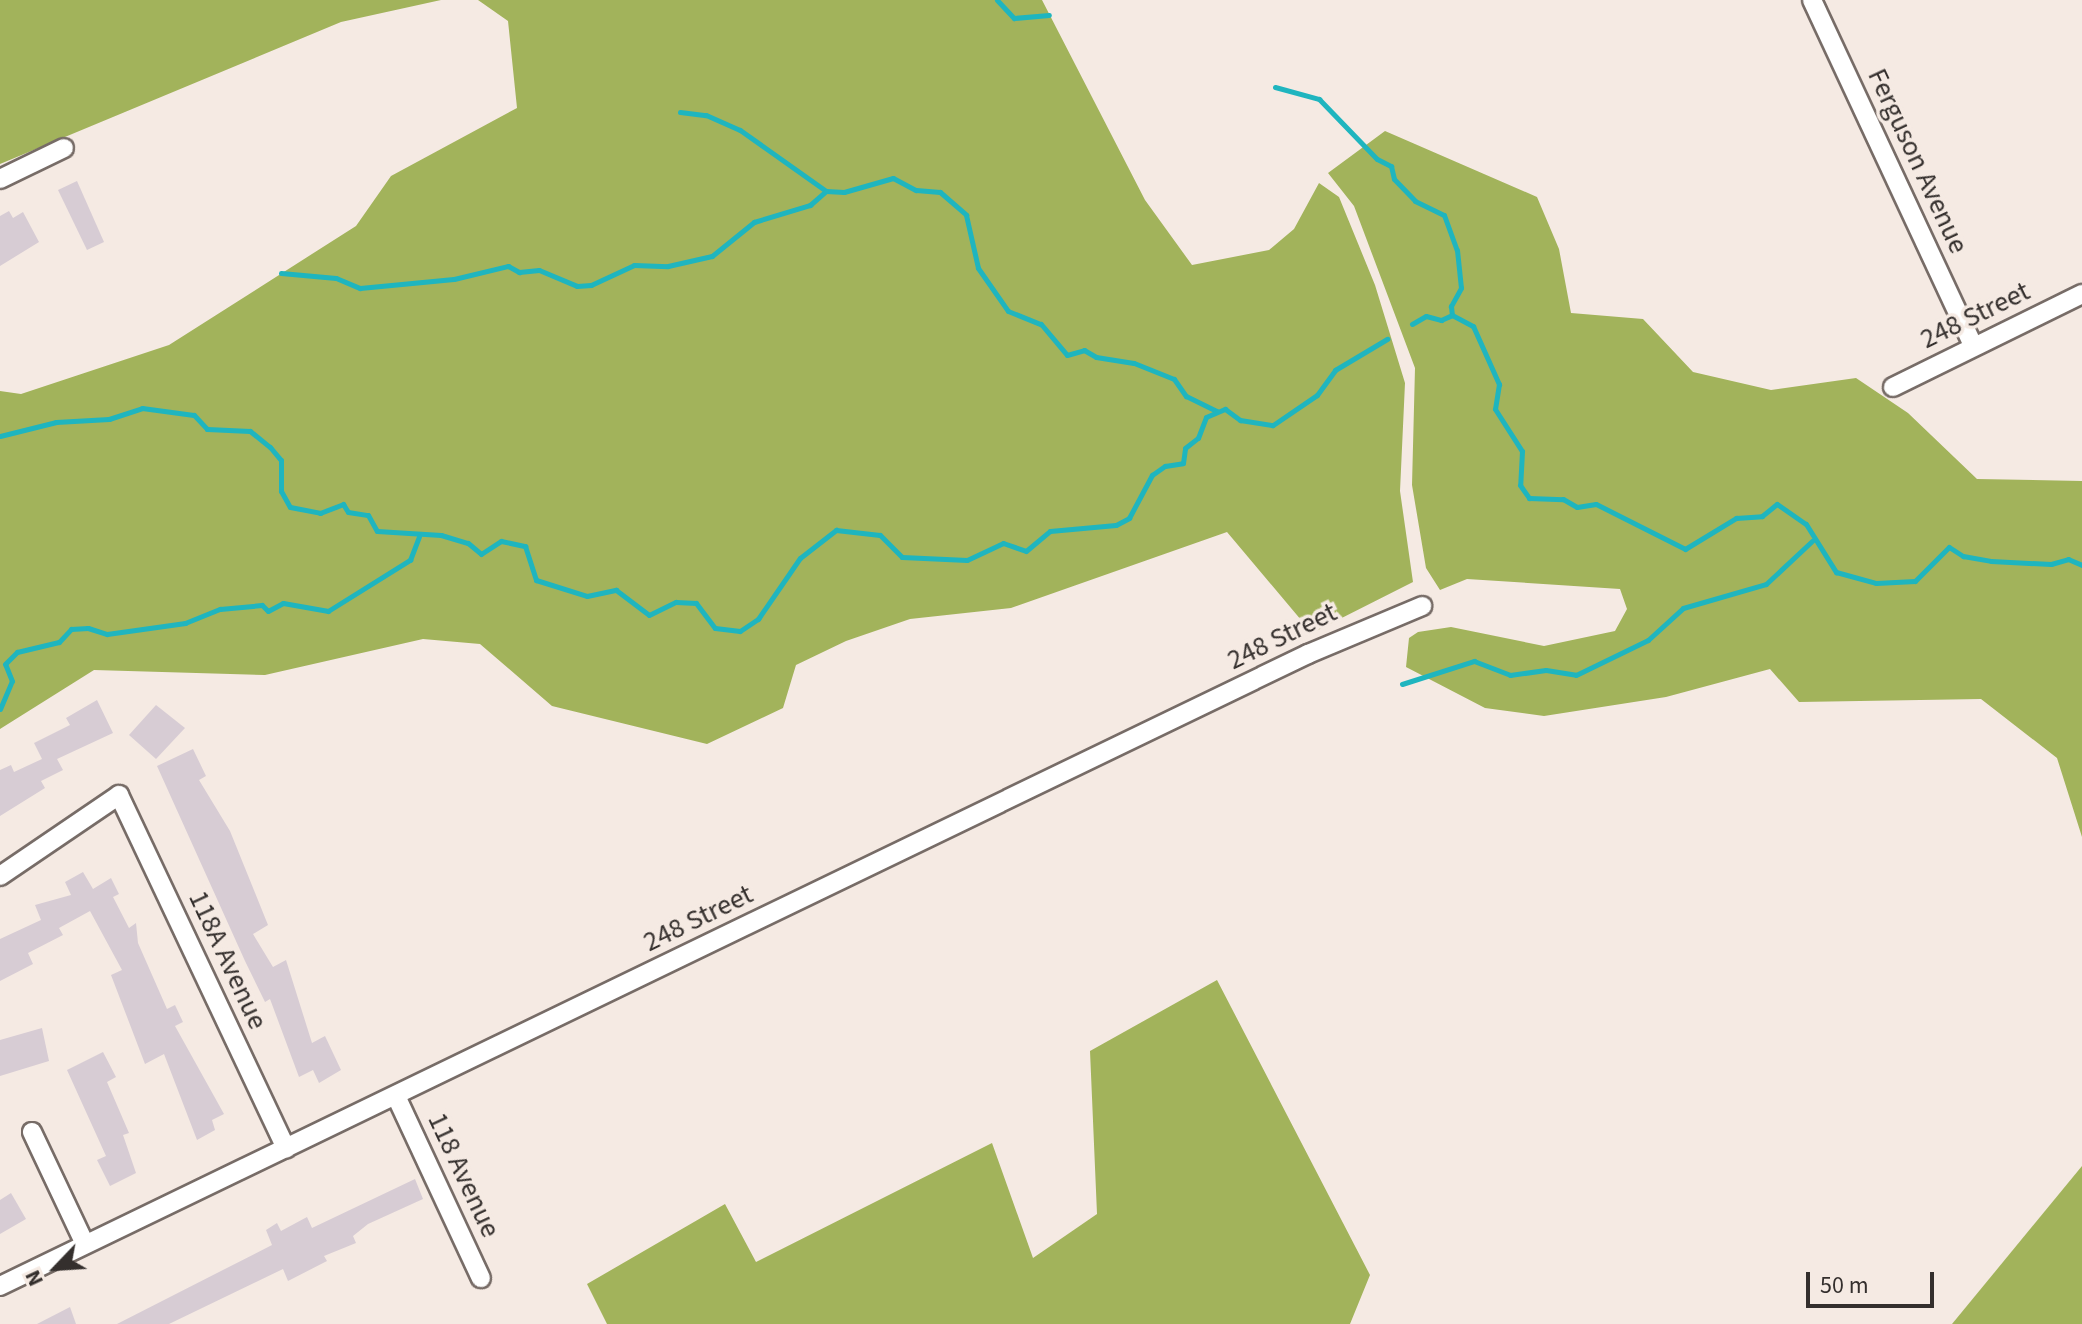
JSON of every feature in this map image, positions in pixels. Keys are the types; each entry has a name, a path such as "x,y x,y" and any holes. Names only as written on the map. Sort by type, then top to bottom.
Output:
{"street":[{"name":"Ferguson Avenue","path":"1812,0 1973,346"},
{"path":"0,179 64,148"},
{"name":"248 Street","path":"1893,387 2082,294"},
{"name":"248 Street","path":"0,1286 1308,654 1422,606"},
{"name":"118A Avenue","path":"0,876 119,795 286,1148"},
{"name":"118 Avenue","path":"396,1096 481,1278"},
{"path":"32,1132 85,1244"}],"green space":[{"path":"0,0 441,0 341,22 0,164"},
{"path":"478,0 1042,0 1145,200 1192,265 1269,250 1294,229 1319,183 1339,197 1375,285 1405,383 1400,491 1413,582 1312,633 1227,532 1011,608 910,619 846,641 796,665 783,708 707,744 552,706 480,644 423,639 265,675 94,670 0,729 0,391 21,394 169,345 356,226 391,176 517,108 508,21"},
{"path":"1385,131 1537,197 1559,249 1571,313 1643,319 1693,372 1771,390 1856,378 1908,413 1977,479 2082,481 2082,837 2057,758 1981,699 1799,702 1770,669 1666,697 1544,716 1485,708 1406,667 1409,638 1418,632 1451,627 1544,646 1615,631 1627,609 1620,589 1467,579 1440,590 1426,568 1412,485 1415,368 1354,206 1328,173"},
{"path":"1217,980 1370,1275 1350,1324 607,1324 587,1284 725,1204 756,1262 992,1143 1033,1258 1097,1214 1090,1051"},
{"path":"2082,1166 2082,1324 1952,1324"}],"building":[{"path":"77,181 104,242 87,250 58,190"},
{"path":"9,211 13,218 23,212 39,242 0,266 0,216"},
{"path":"97,700 113,733 57,759 63,770 41,781 45,788 0,816 0,770 11,765 14,772 42,759 34,743 70,725 66,718"},
{"path":"156,705 185,728 156,759 129,735"},
{"path":"193,749 206,776 199,780 230,831 268,925 253,934 273,967 286,960 312,1043 325,1036 341,1070 319,1083 313,1070 299,1077 270,999 265,1002 245,961 157,766"},
{"path":"83,872 93,889 111,878 119,894 113,897 129,928 136,923 138,943 167,1009 175,1005 183,1022 175,1026 224,1114 212,1120 215,1130 197,1140 164,1054 145,1064 111,975 122,970 90,911 59,928 63,935 28,953 33,964 0,981 0,939 41,920 35,905 71,895 65,882"},
{"path":"42,1028 49,1061 0,1076 0,1040"},
{"path":"103,1052 116,1077 107,1082 129,1133 123,1135 136,1173 110,1186 97,1160 106,1156 67,1070"},
{"path":"415,1179 423,1199 368,1224 353,1236 356,1243 324,1256 327,1261 288,1281 283,1269 169,1324 117,1324 272,1245 266,1230 277,1223 281,1231 307,1217 312,1228"},
{"path":"11,1193 26,1219 0,1234 0,1200"},
{"path":"70,1307 76,1324 37,1324"}],"waterway":[{"path":"997,0 1014,18 1049,15"},
{"path":"1275,87 1319,99 1377,159 1391,166 1394,179 1415,201 1444,215 1457,250 1461,288 1451,306 1452,315"},
{"path":"680,112 706,115 740,130 826,191 844,192 893,178 916,190 940,192 966,215 978,268 1008,311 1041,324 1067,355 1084,350 1096,357 1134,363 1174,379 1186,396 1217,411"},
{"path":"281,273 336,278 360,288 454,279 508,266 519,272 539,270 577,286 591,285 634,265 668,266 712,256 754,222 810,205 826,191"},
{"path":"1412,324 1426,316 1441,320 1452,315 1473,326 1499,384 1495,409 1522,451 1520,485 1529,498 1563,499 1577,507 1596,504 1685,549 1736,518 1762,516 1777,504 1806,524 1836,572 1876,583 1915,581 1949,547 1963,556 1991,561 2051,564 2068,559 2082,565"},
{"path":"0,436 56,422 109,419 142,408 194,415 207,429 250,431 270,447 281,460 281,491 290,507 320,513 343,504 348,512 368,515 377,531 441,535 468,543 481,554 501,541 525,546 536,580 587,596 616,590 649,615 676,602 696,603 715,628 740,631 758,619 800,558 836,530 880,535 902,557 967,560 1003,543 1026,551 1050,531 1116,525 1129,518 1152,475 1165,466 1183,463 1185,448 1198,438 1206,417 1225,409 1240,420 1273,425 1317,395 1335,370 1387,339"},
{"path":"0,709 12,681 5,664 17,652 59,642 71,629 88,628 107,634 185,623 220,609 262,605 268,611 283,603 328,611 410,560 419,537"},
{"path":"1402,684 1474,661 1510,675 1546,670 1576,675 1648,640 1683,608 1766,584 1812,541"}]}
